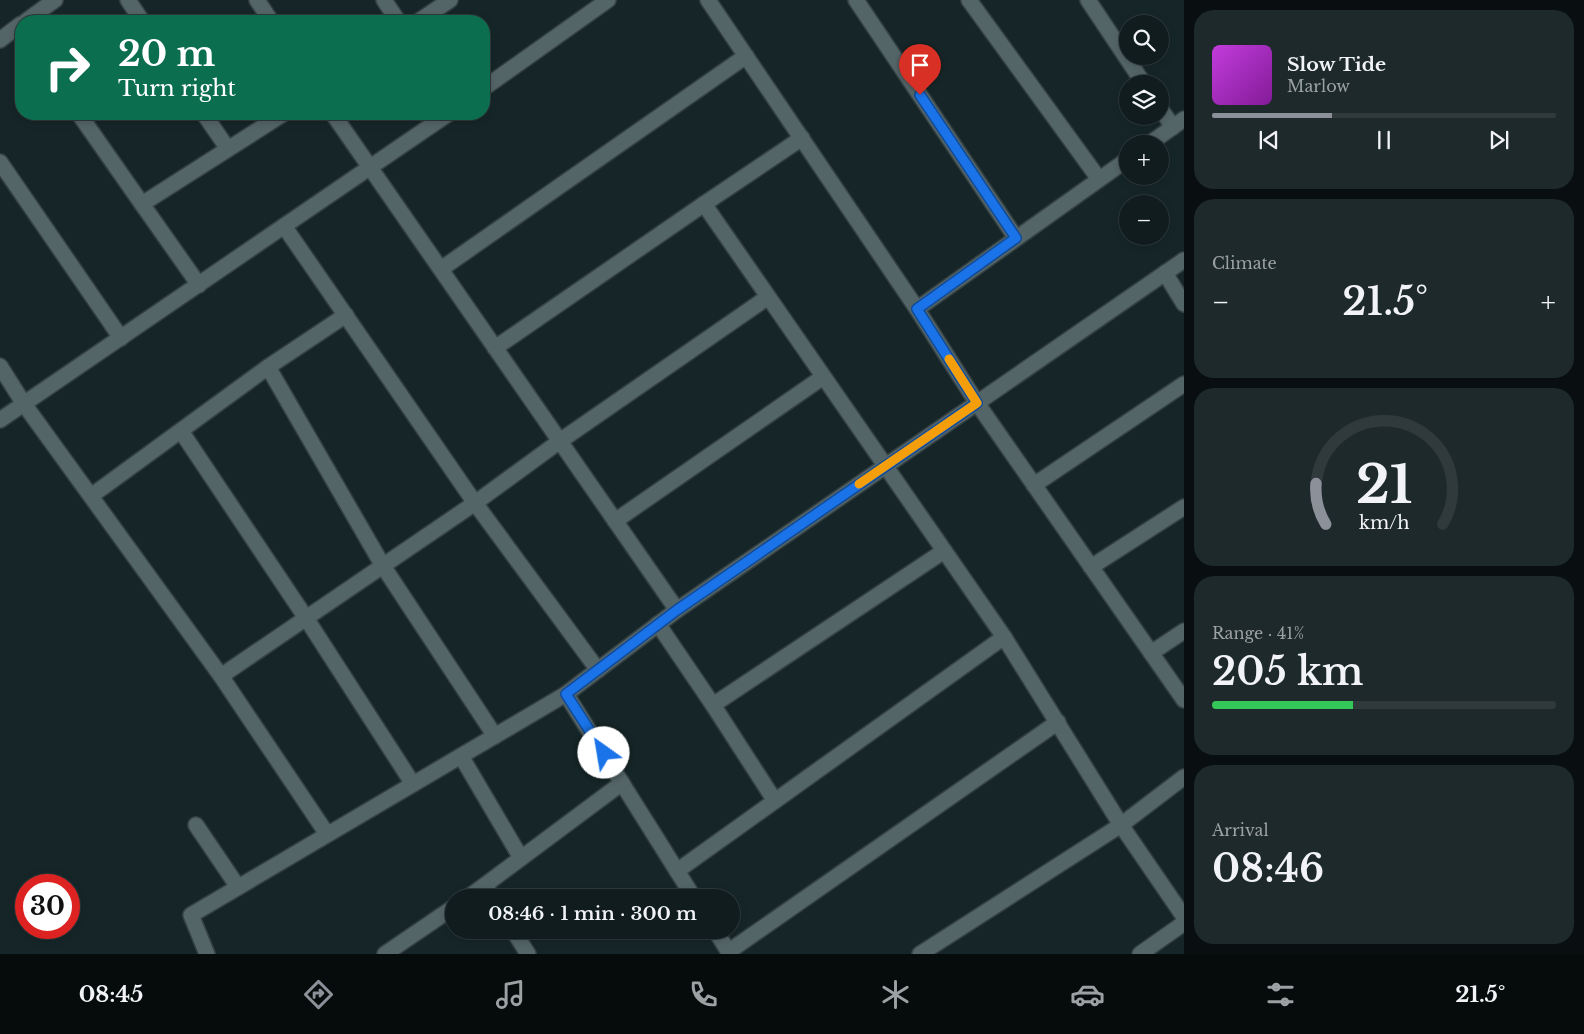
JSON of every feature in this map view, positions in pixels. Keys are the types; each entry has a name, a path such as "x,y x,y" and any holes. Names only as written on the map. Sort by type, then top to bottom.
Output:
{"street":[{"path":"36,15 55,0"},
{"path":"128,0 138,15"},
{"path":"257,0 267,15"},
{"path":"384,0 394,15"},
{"path":"428,15 450,0"},
{"path":"490,84 608,0"},
{"path":"708,0 917,309 977,403 1184,700"},
{"path":"856,0 1016,238"},
{"path":"969,0 1099,179"},
{"path":"1088,0 1138,75"},
{"path":"0,40 15,30"},
{"path":"440,269 746,56"},
{"path":"83,120 199,285"},
{"path":"208,120 228,149"},
{"path":"142,204 274,120"},
{"path":"338,120 677,610"},
{"path":"0,420 439,120"},
{"path":"1161,135 1178,123"},
{"path":"495,348 802,138"},
{"path":"0,162 121,338"},
{"path":"917,309 1119,165"},
{"path":"704,204 1004,637 1121,826 1184,917"},
{"path":"284,226 475,503 598,670"},
{"path":"207,954 191,915 566,694 677,610 1184,260"},
{"path":"1165,273 1184,304"},
{"path":"222,676 475,503 560,441 768,297"},
{"path":"91,496 268,367 346,315"},
{"path":"0,366 24,404 222,676 328,834"},
{"path":"268,367 383,566 495,736"},
{"path":"615,521 823,377"},
{"path":"1034,484 1184,384"},
{"path":"181,431 306,618 413,784"},
{"path":"1091,567 1184,507"},
{"path":"714,705 944,551"},
{"path":"658,624 714,705 775,801"},
{"path":"1151,653 1184,631"},
{"path":"677,871 1004,637"},
{"path":"566,694 688,889"},
{"path":"720,939 729,953 1058,722"},
{"path":"461,756 521,858"},
{"path":"920,954 1121,826 1184,777"},
{"path":"491,889 521,858 622,783"},
{"path":"196,825 238,887"},
{"path":"385,954 445,913"},
{"path":"1140,954 1184,923"},
{"path":"519,939 528,954"}],"slow traffic":[{"path":"859,484 977,403 949,359"}],"route":[{"path":"604,753 566,694 677,610 977,403 917,309 1016,238 920,95"}]}
